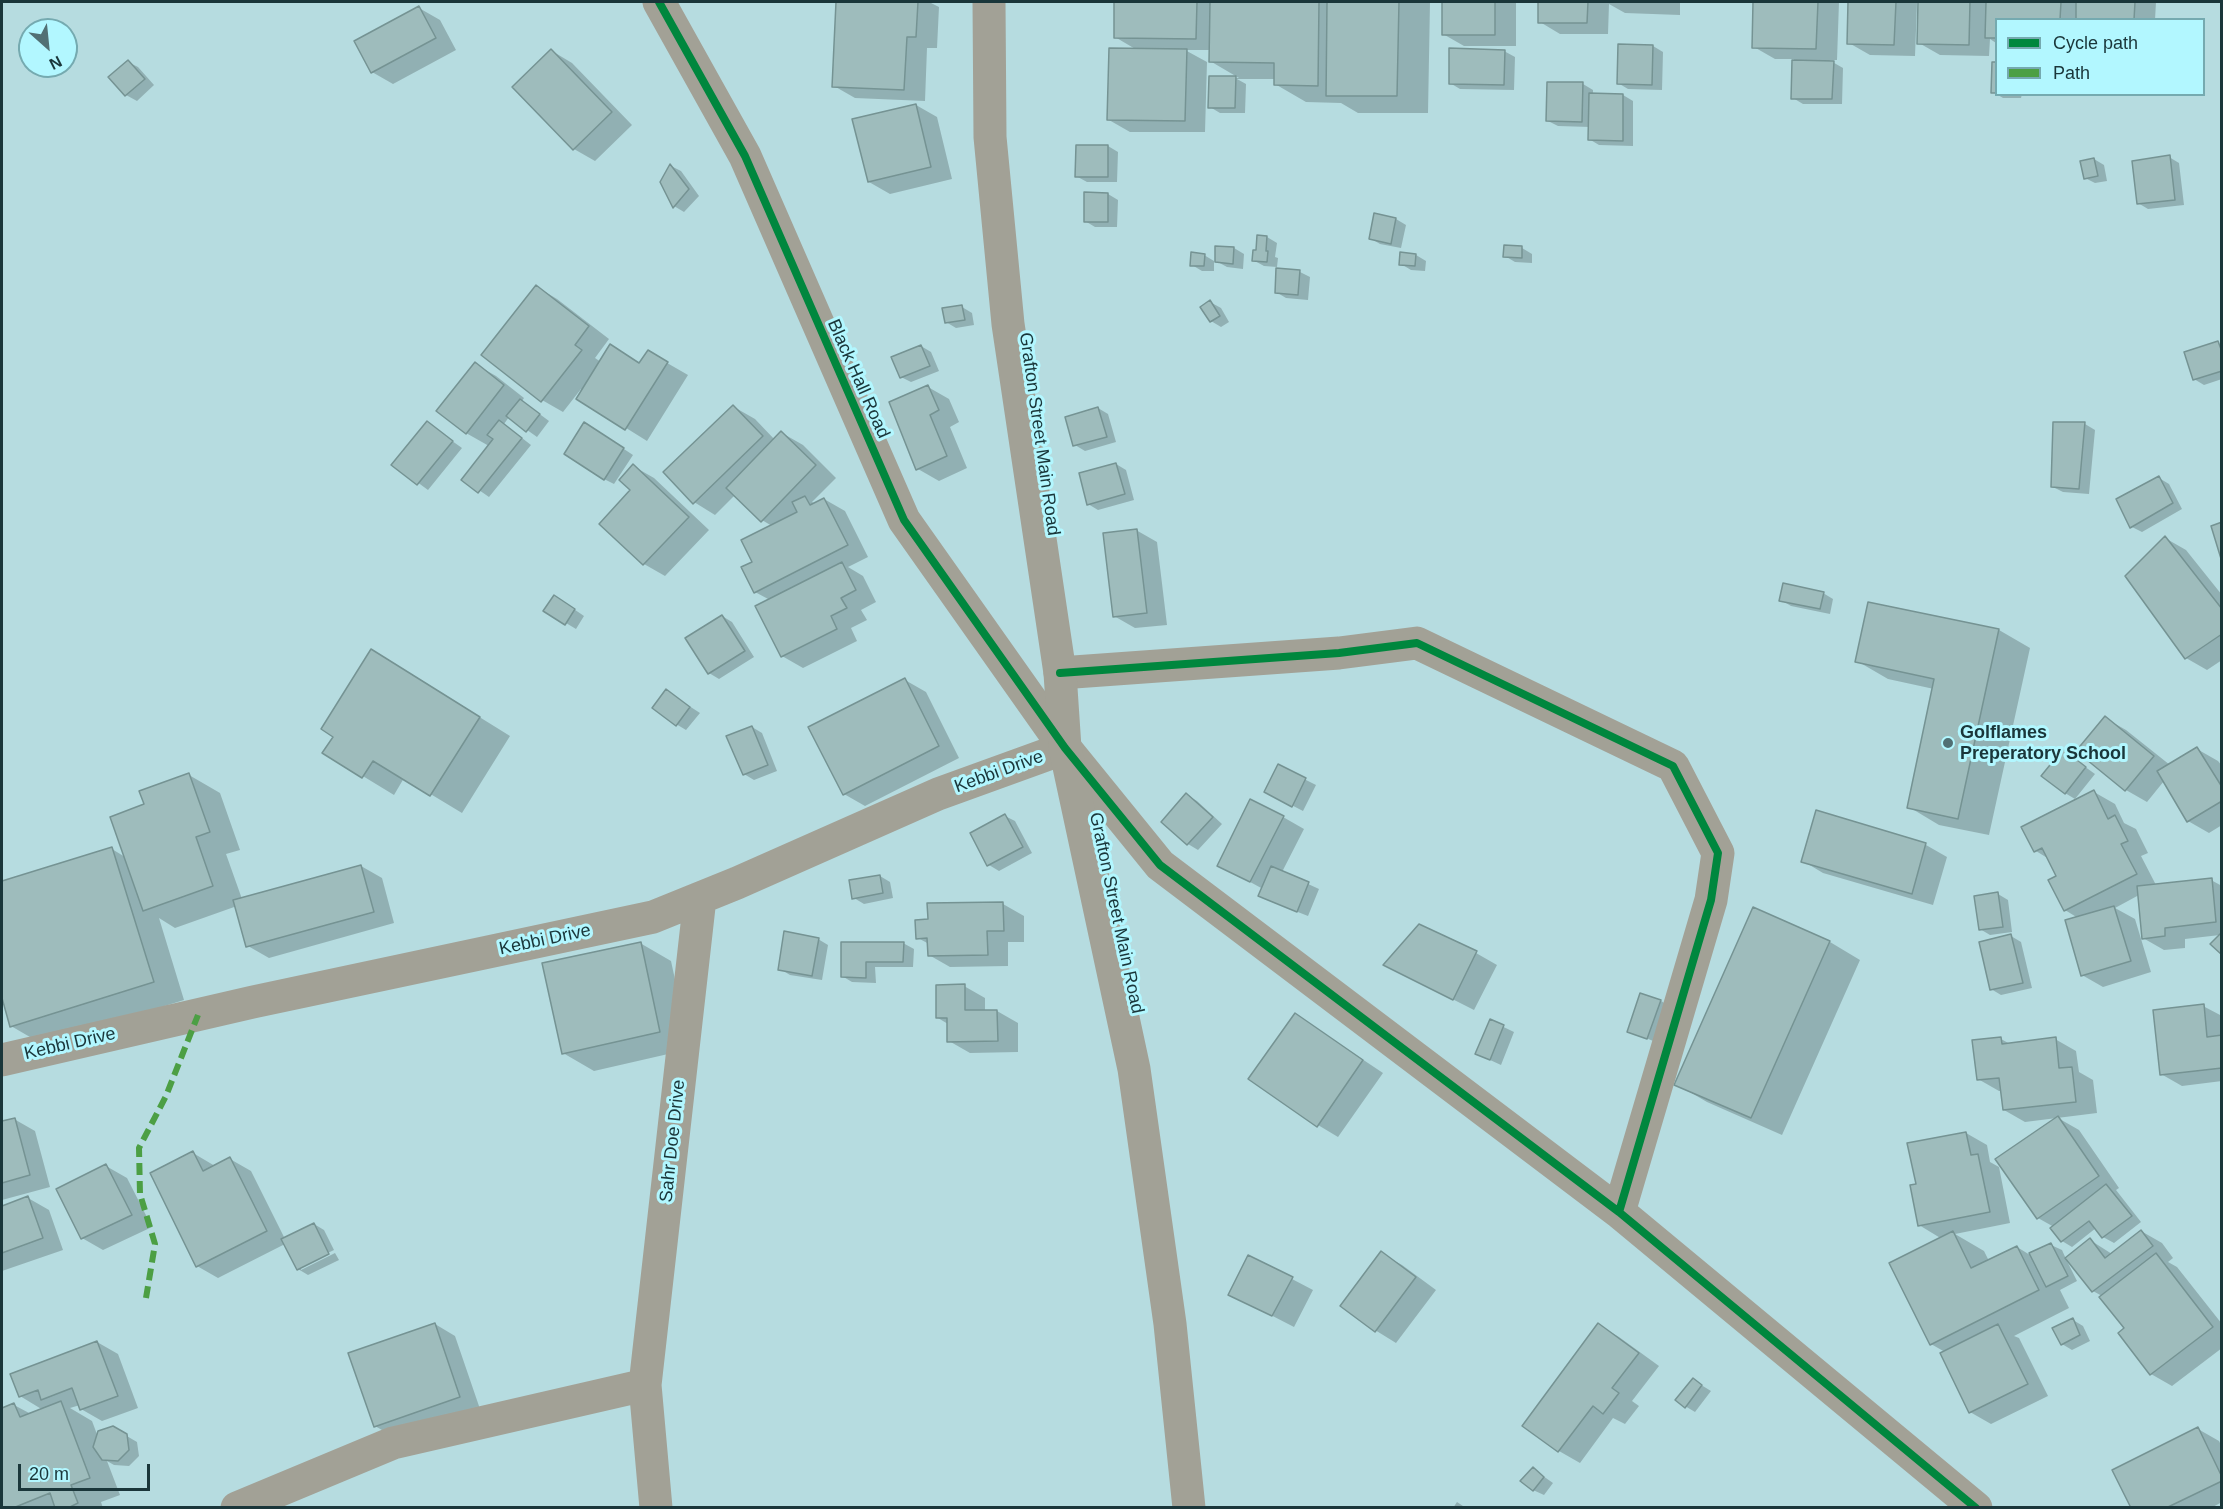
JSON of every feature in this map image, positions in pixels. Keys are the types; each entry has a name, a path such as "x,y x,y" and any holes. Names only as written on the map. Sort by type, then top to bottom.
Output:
{"street":[{"name":"Black Hall Road","path":"659,2 745,156 904,520 1065,748 1160,865 1619,1212 1976,1508"},
{"name":"Grafton Street Main Road","path":"989,2 990,136 1008,324 1060,673 1065,748 1134,1069 1170,1324 1189,1508"},
{"path":"1060,673 1339,653 1417,643 1673,766 1718,853 1711,900 1619,1212"},
{"name":"Kebbi Drive","path":"2,1060 253,1002 652,917 938,794 1065,748"},
{"name":"Sahr Doe Drive","path":"656,1508 645,1385 700,898"},
{"path":"237,1508 393,1443 645,1385"}],"building":[{"path":"836,2 918,2 916,37 907,37 904,90 832,87"},
{"path":"1114,2 1197,2 1196,39 1114,38"},
{"path":"1210,2 1319,2 1318,86 1274,85 1274,63 1209,62"},
{"path":"1327,2 1399,2 1397,96 1326,96"},
{"path":"1442,2 1495,2 1495,35 1442,35"},
{"path":"1538,2 1588,2 1587,23 1538,23"},
{"path":"1753,2 1818,2 1816,49 1752,48"},
{"path":"1848,2 1896,2 1894,45 1847,44"},
{"path":"1918,2 1970,2 1969,45 1917,44"},
{"path":"1986,2 2061,2 2060,18 1995,18 1995,38 1985,38"},
{"path":"2076,2 2135,2 2134,18 2076,18"},
{"path":"419,6 436,38 371,73 354,41"},
{"path":"1618,44 1653,45 1652,85 1617,84"},
{"path":"1109,48 1187,49 1185,121 1107,120"},
{"path":"1449,48 1505,50 1504,85 1449,84"},
{"path":"551,49 612,112 573,150 512,87"},
{"path":"128,60 145,79 125,96 108,77"},
{"path":"1792,60 1834,61 1832,99 1791,99"},
{"path":"1992,62 1995,62 1995,93 1991,93"},
{"path":"1209,76 1236,76 1235,108 1208,108"},
{"path":"1547,82 1583,82 1582,122 1546,121"},
{"path":"1589,93 1623,94 1623,141 1588,140"},
{"path":"916,104 931,167 868,182 852,119"},
{"path":"1076,145 1108,145 1108,177 1075,177"},
{"path":"2170,155 2175,200 2137,204 2132,161"},
{"path":"2094,158 2098,176 2084,179 2080,161"},
{"path":"670,164 689,189 673,208 660,182"},
{"path":"1084,192 1108,193 1108,222 1084,222"},
{"path":"1374,213 1396,218 1391,244 1369,239"},
{"path":"1257,235 1267,236 1267,262 1252,261 1253,250 1256,250"},
{"path":"1504,245 1522,246 1522,258 1503,257"},
{"path":"1215,246 1234,247 1233,264 1215,262"},
{"path":"1191,252 1205,254 1204,266 1190,266"},
{"path":"1400,252 1416,254 1415,266 1399,265"},
{"path":"1276,268 1300,270 1298,295 1275,293"},
{"path":"536,285 589,326 575,345 582,350 541,402 481,355"},
{"path":"1210,300 1220,316 1210,322 1200,307"},
{"path":"962,305 965,320 945,323 942,308"},
{"path":"2218,341 2222,352 2222,371 2193,380 2184,352"},
{"path":"610,344 639,363 648,350 668,362 625,430 576,399"},
{"path":"921,345 930,366 900,378 891,357"},
{"path":"475,362 504,385 466,434 436,411"},
{"path":"928,385 939,410 930,415 947,456 916,470 889,402"},
{"path":"520,399 540,414 526,432 506,416"},
{"path":"733,405 763,436 693,504 663,472"},
{"path":"1098,407 1107,437 1073,446 1065,417"},
{"path":"499,420 522,438 478,493 461,480 493,439 487,435"},
{"path":"427,421 453,441 417,485 391,465"},
{"path":"584,422 624,448 604,480 564,454"},
{"path":"2053,422 2085,422 2079,489 2051,487"},
{"path":"781,431 816,465 761,522 726,488"},
{"path":"1116,463 1125,494 1087,505 1079,473"},
{"path":"633,464 689,517 643,565 599,524 630,490 619,480"},
{"path":"2159,476 2173,503 2130,528 2116,499"},
{"path":"805,496 810,505 824,498 848,545 754,593 741,567 752,562 741,540 797,512 792,502"},
{"path":"2222,522 2222,562 2211,526"},
{"path":"1137,529 1147,613 1113,617 1103,533"},
{"path":"2165,536 2222,609 2222,634 2185,659 2125,576"},
{"path":"842,562 856,590 841,598 847,608 831,616 837,629 781,657 755,606"},
{"path":"1783,583 1824,592 1820,609 1779,601"},
{"path":"554,595 575,609 565,625 543,611"},
{"name":"Golflames Preperatory School","path":"1868,602 1999,629 1958,819 1907,808 1934,679 1855,662"},
{"path":"722,615 745,651 708,674 685,638"},
{"path":"371,649 480,717 430,796 373,761 362,778 322,753 333,737 321,729"},
{"path":"905,678 939,746 843,795 808,727"},
{"path":"666,689 690,707 676,726 652,708"},
{"path":"2105,716 2154,756 2125,791 2076,751"},
{"path":"752,726 768,765 743,775 726,736"},
{"path":"2197,747 2222,787 2222,801 2187,822 2157,771"},
{"path":"2063,749 2086,767 2065,794 2041,776"},
{"path":"1278,764 1306,778 1292,807 1264,792"},
{"path":"189,773 210,832 196,837 213,886 143,911 110,817 144,804 139,791"},
{"path":"2094,790 2108,819 2115,815 2128,841 2121,844 2137,874 2064,911 2048,880 2056,876 2042,848 2034,852 2021,827"},
{"path":"1186,793 1213,817 1187,845 1161,822"},
{"path":"1250,799 1284,816 1250,882 1217,866"},
{"path":"1816,810 1926,843 1912,894 1801,862"},
{"path":"1005,814 1023,847 987,866 970,833"},
{"path":"112,847 154,982 10,1027 2,998 2,881"},
{"path":"361,865 374,912 246,947 233,900"},
{"path":"1271,866 1309,882 1297,912 1258,896"},
{"path":"880,875 883,893 852,899 849,880"},
{"path":"2212,878 2216,922 2165,928 2165,936 2142,939 2137,886"},
{"path":"1998,892 2003,927 1979,930 1974,896"},
{"path":"1003,902 1004,931 987,931 988,955 928,956 927,938 916,939 915,920 928,919 927,903"},
{"path":"2114,906 2131,961 2081,976 2065,920"},
{"path":"1753,907 1830,941 1751,1118 1674,1085"},
{"path":"1419,924 1477,951 1453,1000 1383,965"},
{"path":"784,931 819,938 812,976 778,970"},
{"path":"2222,932 2222,955 2210,944"},
{"path":"2011,934 2023,983 1990,990 1979,942"},
{"path":"641,942 660,1032 562,1054 542,963"},
{"path":"841,942 904,942 903,962 866,962 866,978 841,977"},
{"path":"965,984 965,1010 997,1010 998,1041 947,1042 947,1018 936,1018 936,985"},
{"path":"1640,993 1661,1000 1647,1039 1627,1032"},
{"path":"2204,1004 2207,1037 2222,1035 2222,1068 2160,1075 2153,1010"},
{"path":"1295,1013 1363,1060 1317,1127 1248,1079"},
{"path":"1490,1019 1504,1025 1490,1060 1475,1054"},
{"path":"2001,1037 2002,1044 2056,1037 2059,1068 2072,1067 2076,1102 2003,1110 1999,1078 1977,1080 1972,1040"},
{"path":"2058,1116 2099,1176 2037,1219 1995,1159"},
{"path":"15,1118 30,1175 2,1183 2,1121"},
{"path":"1966,1132 1971,1155 1978,1154 1990,1212 1918,1226 1910,1185 1916,1184 1907,1143"},
{"path":"193,1151 203,1171 230,1157 267,1231 196,1267 150,1173"},
{"path":"106,1164 132,1215 81,1239 56,1189"},
{"path":"2106,1184 2132,1216 2102,1238 2089,1221 2061,1242 2050,1228"},
{"path":"28,1196 43,1238 2,1253 2,1206"},
{"path":"314,1223 329,1254 297,1270 281,1239"},
{"path":"2141,1230 2153,1246 2092,1292 2065,1258 2090,1238 2105,1258"},
{"path":"1953,1231 1971,1268 2017,1246 2039,1290 1930,1345 1889,1263"},
{"path":"2051,1243 2068,1276 2046,1287 2029,1253"},
{"path":"1381,1251 1416,1277 1375,1332 1340,1306"},
{"path":"2156,1253 2213,1327 2150,1375 2118,1333 2124,1328 2099,1297"},
{"path":"1248,1255 1293,1277 1272,1316 1228,1295"},
{"path":"2073,1318 2080,1335 2061,1345 2052,1328"},
{"path":"435,1323 460,1397 374,1427 348,1353"},
{"path":"1598,1323 1639,1353 1612,1388 1619,1393 1603,1414 1593,1406 1558,1452 1522,1426"},
{"path":"1998,1324 2028,1384 1969,1413 1940,1353"},
{"path":"97,1341 118,1396 80,1410 72,1388 41,1400 38,1390 19,1397 10,1374"},
{"path":"1693,1378 1702,1385 1685,1408 1675,1400"},
{"path":"61,1401 90,1478 71,1485 78,1503 68,1508 55,1508 50,1493 13,1508 2,1508 2,1408 14,1403 20,1417"},
{"path":"113,1426 127,1434 129,1450 118,1461 102,1460 93,1447 98,1431"},
{"path":"2198,1427 2222,1481 2166,1508 2131,1508 2112,1470"},
{"path":"1533,1467 1544,1477 1533,1491 1520,1481"}],"marked path":[{"path":"146,1298 155,1244 140,1194 139,1148 166,1096 198,1015"}],"cycle path":[{"path":"659,2 745,156 904,520 1065,748 1160,865 1619,1212 1976,1508"},
{"path":"1060,673 1339,653 1417,643 1673,766 1718,853 1711,900 1619,1212"}],"place":[{"name":"Golflames Preperatory School","path":"1948,743"}]}
